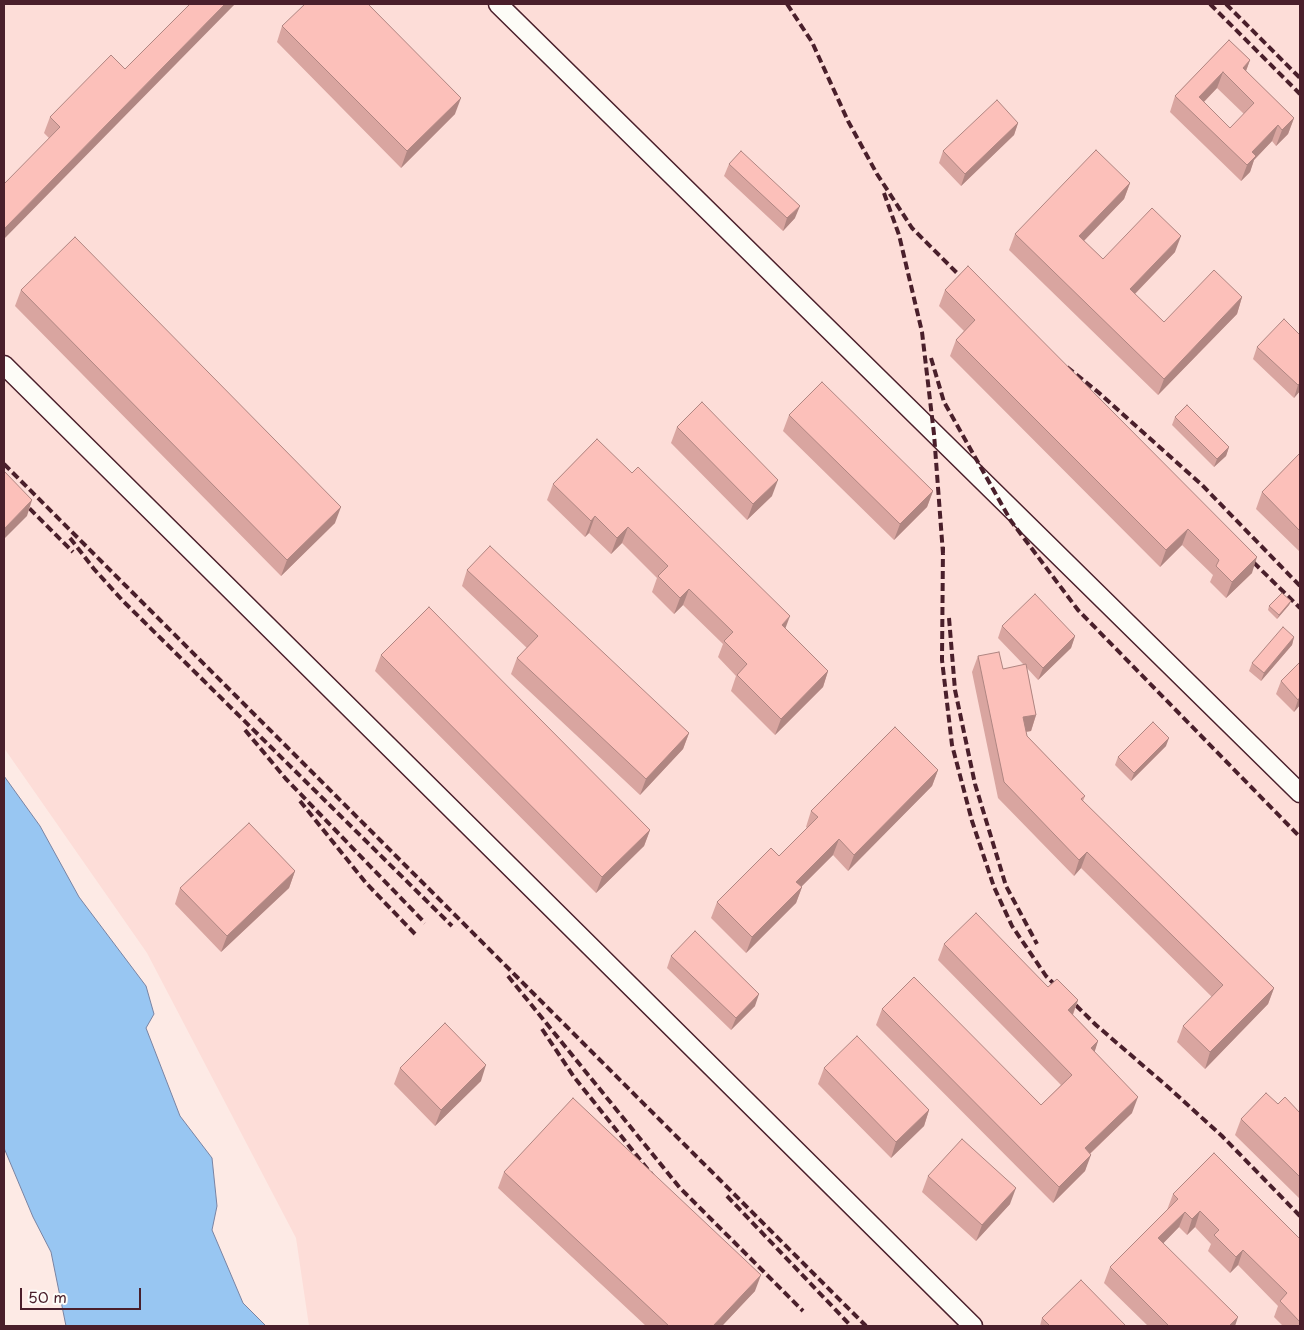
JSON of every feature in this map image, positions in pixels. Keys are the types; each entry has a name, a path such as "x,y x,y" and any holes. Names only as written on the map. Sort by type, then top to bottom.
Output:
{"lane":[{"path":"498,4 1300,793"},
{"path":"4,365 973,1326"}],"shaded area":[{"path":"4,4 1300,4 1300,1326 309,1326 296,1238 147,953 4,748"}],"water":[{"path":"4,776 40,826 79,897 146,986 154,1014 146,1028 180,1116 212,1158 217,1206 212,1230 243,1303 266,1326 66,1326 51,1252 33,1217 4,1148"}],"building":[{"path":"190,4 225,4 4,229 4,184 60,127 50,117 111,55 125,69"},
{"path":"305,4 368,4 461,98 407,151 282,26"},
{"path":"1229,40 1250,60 1243,68 1294,118 1282,130 1278,125 1252,152 1256,156 1247,165 1175,96","holes":["1223,72 1254,103 1230,128 1199,97"]},
{"path":"997,100 1018,123 965,174 943,151"},
{"path":"1096,150 1130,183 1079,236 1103,259 1152,208 1181,236 1130,289 1164,322 1214,270 1242,297 1164,379 1015,234"},
{"path":"741,151 800,206 787,218 729,164"},
{"path":"75,237 341,507 287,560 21,290"},
{"path":"968,266 1257,557 1232,582 1216,566 1219,560 1188,529 1166,550 956,340 975,320 945,290"},
{"path":"1284,319 1300,335 1300,383 1298,385 1257,347"},
{"path":"822,382 933,491 900,524 789,415"},
{"path":"702,402 778,480 753,504 677,427"},
{"path":"1187,405 1229,447 1217,459 1175,417"},
{"path":"597,439 632,473 638,467 790,616 782,625 828,671 781,719 737,675 747,664 724,641 733,632 689,589 680,598 658,576 668,566 628,527 617,538 595,516 591,521 553,484"},
{"path":"1300,453 1300,531 1262,492"},
{"path":"4,471 32,500 4,529"},
{"path":"490,546 689,733 646,779 517,658 538,636 467,570"},
{"path":"1282,593 1291,601 1279,615 1269,606"},
{"path":"1035,594 1075,636 1043,668 1002,626"},
{"path":"429,607 650,830 602,877 381,655"},
{"path":"1283,627 1294,637 1264,673 1252,663"},
{"path":"999,652 1003,669 1026,664 1036,715 1023,717 1027,736 1085,796 1081,799 1274,988 1210,1052 1183,1026 1223,985 1087,852 1079,860 1004,782 978,656"},
{"path":"1300,662 1300,697 1298,700 1281,681"},
{"path":"1153,722 1169,738 1134,773 1118,757"},
{"path":"895,727 938,770 854,855 839,839 796,882 802,887 752,937 717,902 771,848 779,856 818,817 811,811"},
{"path":"249,823 295,871 227,936 180,888"},
{"path":"976,913 1048,987 1057,979 1078,1000 1068,1010 1098,1041 1091,1048 1138,1097 1085,1148 1091,1155 1059,1187 882,1009 914,977 1041,1105 1072,1075 944,944"},
{"path":"695,931 759,994 736,1018 671,956"},
{"path":"445,1023 486,1065 441,1110 400,1068"},
{"path":"857,1036 929,1110 896,1142 824,1068"},
{"path":"1266,1093 1278,1104 1285,1097 1300,1113 1300,1177 1241,1119"},
{"path":"573,1098 761,1275 713,1326 669,1326 504,1172"},
{"path":"962,1139 1016,1188 982,1225 928,1176"},
{"path":"1214,1153 1300,1239 1300,1322 1280,1301 1287,1293 1243,1250 1236,1257 1214,1235 1219,1230 1200,1211 1192,1219 1185,1212 1158,1238 1238,1317 1229,1326 1169,1326 1110,1267 1178,1199 1173,1194"},
{"path":"1081,1280 1126,1326 1050,1326 1042,1318"}],"railway":[{"path":"787,4 812,42 848,121 877,174 912,228 969,285"},
{"path":"1210,4 1300,94"},
{"path":"1226,4 1300,78"},
{"path":"884,193 899,235 922,332 934,434 943,554"},
{"path":"931,358 944,402 1011,521 1078,610 1300,837"},
{"path":"1067,367 1098,392 1202,485 1300,586"},
{"path":"4,464 866,1326"},
{"path":"4,483 73,552"},
{"path":"70,538 94,569 123,601 452,926"},
{"path":"943,547 942,660 952,745 972,821 994,887 1012,926 1046,976 1096,1025 1222,1136 1300,1216"},
{"path":"1245,554 1300,608"},
{"path":"949,618 955,690 975,784 1006,886 1037,944"},
{"path":"245,730 286,779 425,923"},
{"path":"300,801 366,883 415,934"},
{"path":"508,976 680,1188 803,1311"},
{"path":"542,1029 574,1077 653,1176"},
{"path":"727,1196 851,1326"}]}
